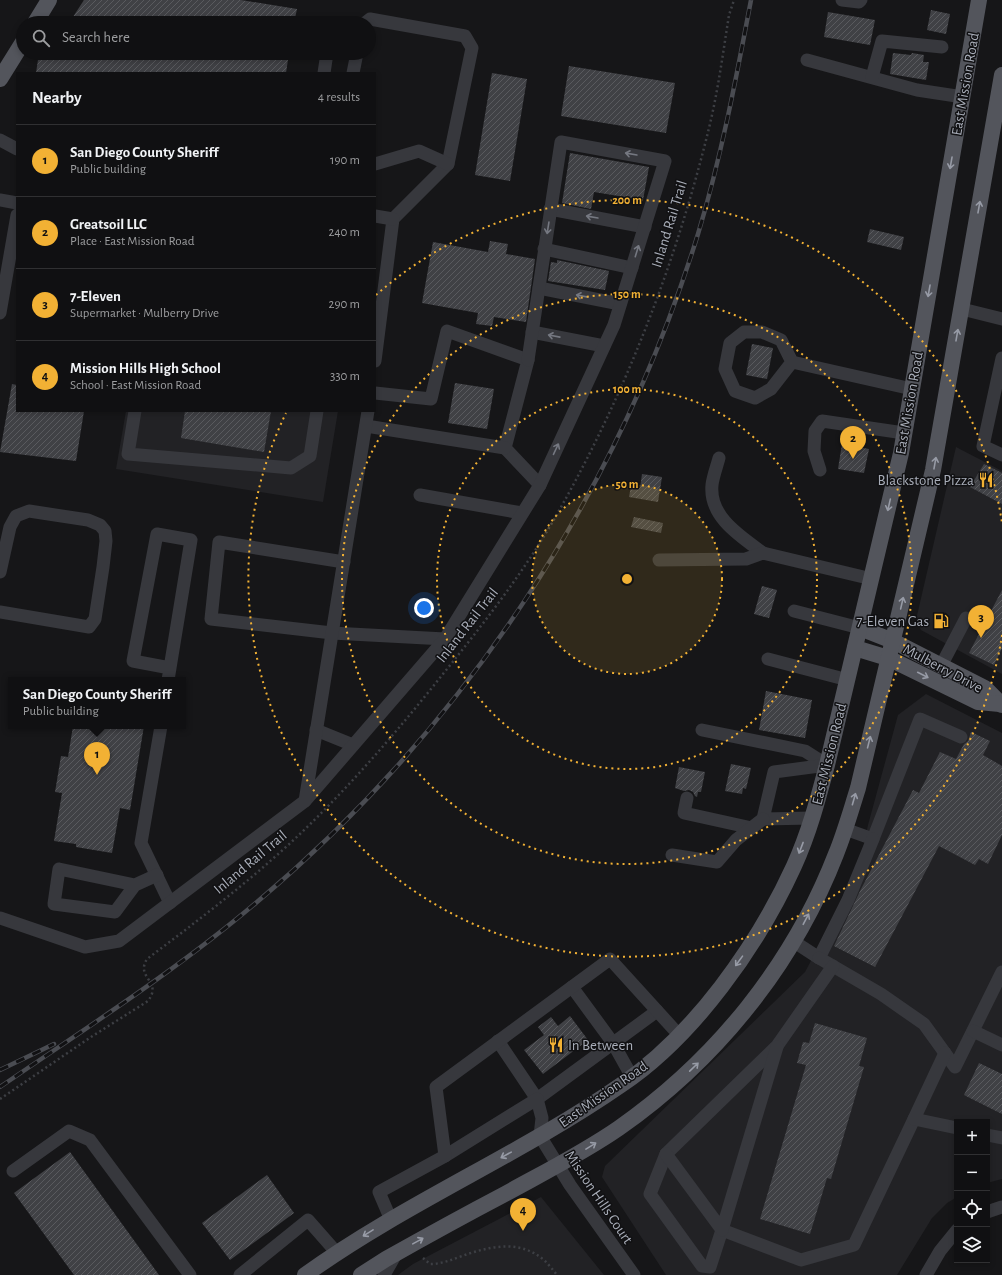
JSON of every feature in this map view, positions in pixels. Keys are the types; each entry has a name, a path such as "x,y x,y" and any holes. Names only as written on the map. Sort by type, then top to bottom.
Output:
{"main road":[{"path":"39,16 49,0"},
{"name":"East Mission Road","path":"305,1275 337,1253 391,1220 566,1121 632,1077 678,1035 719,989 746,953 777,900 794,865 812,818 827,765 872,578 904,433 979,0"},
{"path":"0,79 16,53"},
{"path":"361,1275 557,1165 618,1128 649,1106 692,1068 730,1030 773,975 814,905 846,829 858,788 933,470 1002,75"},
{"name":"Mulberry Drive","path":"860,628 893,641 985,688 1001,703"},
{"name":"Mulberry Drive","path":"855,648 888,658 978,702 1001,703"}],"street":[{"path":"842,0 859,2 861,0"},
{"path":"376,20 465,36 472,48 448,164 392,219 376,353"},
{"path":"872,77 882,41 942,47"},
{"path":"324,72 327,60"},
{"path":"353,72 356,60"},
{"path":"807,60 917,90 963,97"},
{"path":"0,140 16,148"},
{"path":"0,918 85,947 119,941 305,800 445,639 540,485 614,325 665,160 561,142 528,360 506,448"},
{"path":"376,164 419,151 448,164"},
{"path":"0,200 16,203"},
{"path":"550,209 644,227"},
{"path":"376,216 392,219"},
{"path":"0,313 16,221"},
{"path":"544,249 632,268"},
{"path":"539,288 620,304"},
{"path":"962,309 1002,319"},
{"path":"376,393 431,399 447,331 528,360"},
{"path":"532,332 604,346"},
{"path":"744,332 762,332 781,340 792,362 772,390 755,398 735,391 725,369 730,343 744,332"},
{"path":"1002,358 982,446 1002,455"},
{"path":"792,362 912,389"},
{"path":"135,412 128,454 291,468 310,456 317,412"},
{"path":"305,800 368,412"},
{"path":"820,470 814,451 815,431 822,421 904,433"},
{"path":"366,426 506,448 540,485"},
{"path":"719,458 712,485 715,507 723,520 739,535 763,553 872,578"},
{"path":"420,495 522,513"},
{"path":"0,572 10,527 16,516 29,511 88,520 100,524 105,531 106,541 95,619 89,627 0,612"},
{"path":"157,534 191,540 169,674 133,660 157,534"},
{"path":"344,562 219,542 211,619 332,633 445,639"},
{"path":"659,560 746,559 763,553"},
{"path":"794,611 860,628"},
{"path":"941,666 966,618"},
{"path":"768,659 848,680"},
{"path":"819,958 848,900 920,720 961,737"},
{"path":"161,729 142,843 170,903"},
{"path":"316,730 353,745"},
{"path":"702,730 805,751 827,765"},
{"path":"672,856 717,862 736,840 763,819 774,772 827,765"},
{"path":"687,798 684,812 752,828"},
{"path":"763,819 812,818"},
{"path":"846,829 873,839"},
{"path":"135,884 59,869 54,904 115,912 135,884 157,875"},
{"path":"794,941 819,958 881,994 924,1024 955,1067 1002,972"},
{"path":"445,1156 436,1087 610,959 678,1035"},
{"path":"777,1046 710,1267 702,1266 650,1194 666,1154 777,1046 833,966"},
{"path":"572,987 613,1043 632,1077"},
{"path":"391,1220 379,1192 445,1156 537,1099 657,1011"},
{"path":"973,1031 1002,1045"},
{"path":"498,1041 537,1099 542,1118 540,1136"},
{"path":"666,1154 722,1230 801,1260 854,1245 945,1052"},
{"path":"914,1119 954,1127"},
{"path":"14,1171 69,1131 90,1140 190,1275"},
{"name":"Mission Hills Court","path":"540,1136 570,1185 634,1275"},
{"path":"990,1136 1002,1138"},
{"path":"990,1211 1002,1207"},
{"path":"240,1274 308,1220 337,1253"},
{"path":"926,1275 940,1251 954,1234"},
{"path":"384,1275 396,1254"}],"path":[{"name":"Inland Rail Trail","path":"0,1099 91,1037 148,1001 153,995 154,990 144,971 144,966 147,959 207,913 258,871 300,834 340,794 415,709 477,632 525,565 556,517 589,455 619,392 646,327 672,255 710,126 729,15 734,0"},
{"path":"423,1258 430,1264 439,1264 492,1247 512,1246 530,1250 544,1260 557,1275"}],"shaded area":[{"path":"126,412 338,412 323,502 116,469"},
{"path":"956,447 1002,471 1002,674 921,630 916,620"},
{"path":"926,694 1002,733 1002,1179 990,1182 990,1119 954,1119 954,1199 947,1203 932,1218 897,1275 666,1275 602,1177 605,1166 805,972 861,858 868,825 898,715"},
{"path":"541,1197 604,1275 398,1275 413,1264"}],"building":[{"path":"84,0 241,0 297,9 296,16 74,16"},
{"path":"931,10 950,14 946,34 927,30"},
{"path":"828,12 875,20 870,45 824,37"},
{"path":"893,53 911,55 912,53 924,55 923,62 929,62 926,80 890,74"},
{"path":"38,60 288,60 286,72 36,72"},
{"path":"569,66 675,83 666,133 561,116"},
{"path":"492,73 527,79 510,181 475,175"},
{"path":"570,153 649,167 643,200 594,192 591,209 562,203"},
{"path":"870,229 904,237 901,250 867,242"},
{"path":"490,241 508,244 506,254 535,259 526,322 494,317 492,326 476,324 478,313 422,303 433,242 488,252"},
{"path":"557,260 609,271 605,290 548,281 551,262 557,263"},
{"path":"752,344 773,348 767,379 746,375"},
{"path":"455,383 494,389 487,429 448,423"},
{"path":"12,384 16,385 16,412 84,412 76,461 0,452"},
{"path":"185,412 271,412 264,452 181,438"},
{"path":"842,444 869,449 864,473 838,469"},
{"path":"984,464 1002,473 1002,504 970,487"},
{"path":"642,474 662,477 658,502 629,497 631,486 640,488"},
{"path":"634,517 663,523 661,533 631,527"},
{"path":"762,586 777,590 769,618 754,614"},
{"path":"1002,590 1002,648 994,665 969,653"},
{"path":"766,691 812,700 805,738 759,730"},
{"path":"73,729 144,729 130,810 120,808 112,853 76,847 76,844 54,841 62,793 55,792 61,756 68,757"},
{"path":"971,732 990,741 983,755 1002,766 1002,835 988,864 979,859 975,865 939,846 875,967 834,946 860,891 913,790 919,793 940,752 956,759 964,744 968,741"},
{"path":"731,764 751,768 746,789 743,788 742,794 725,791"},
{"path":"679,767 705,772 701,792 698,792 697,797 689,790 684,791 675,788"},
{"name":"In Between","path":"570,1016 588,1040 543,1074 524,1050 544,1035 538,1027 551,1017 558,1026"},
{"path":"815,1023 867,1038 859,1066 864,1067 831,1179 827,1178 810,1234 760,1219 806,1065 797,1063 803,1042 809,1043"},
{"path":"979,1063 1002,1074 1002,1114 964,1095"},
{"path":"70,1152 159,1275 74,1275 14,1193"},
{"path":"267,1175 294,1213 230,1260 202,1223"}],"railway":[{"path":"0,1087 131,998 227,927 332,834 402,761 466,682 525,600 578,513 624,423 665,330 698,234 714,176 734,89 751,0"},
{"path":"0,1070 54,1044"}],"place":[{"name":"Greatsoil LLC","path":"853,459"},
{"name":"Blackstone Pizza","path":"986,480"},
{"name":"7-Eleven Gas","path":"941,621"},
{"name":"7-Eleven","path":"981,638"},
{"name":"San Diego County Sheriff","path":"97,775"},
{"name":"In Between","path":"556,1045"},
{"name":"Mission Hills High School","path":"523,1231"}]}
